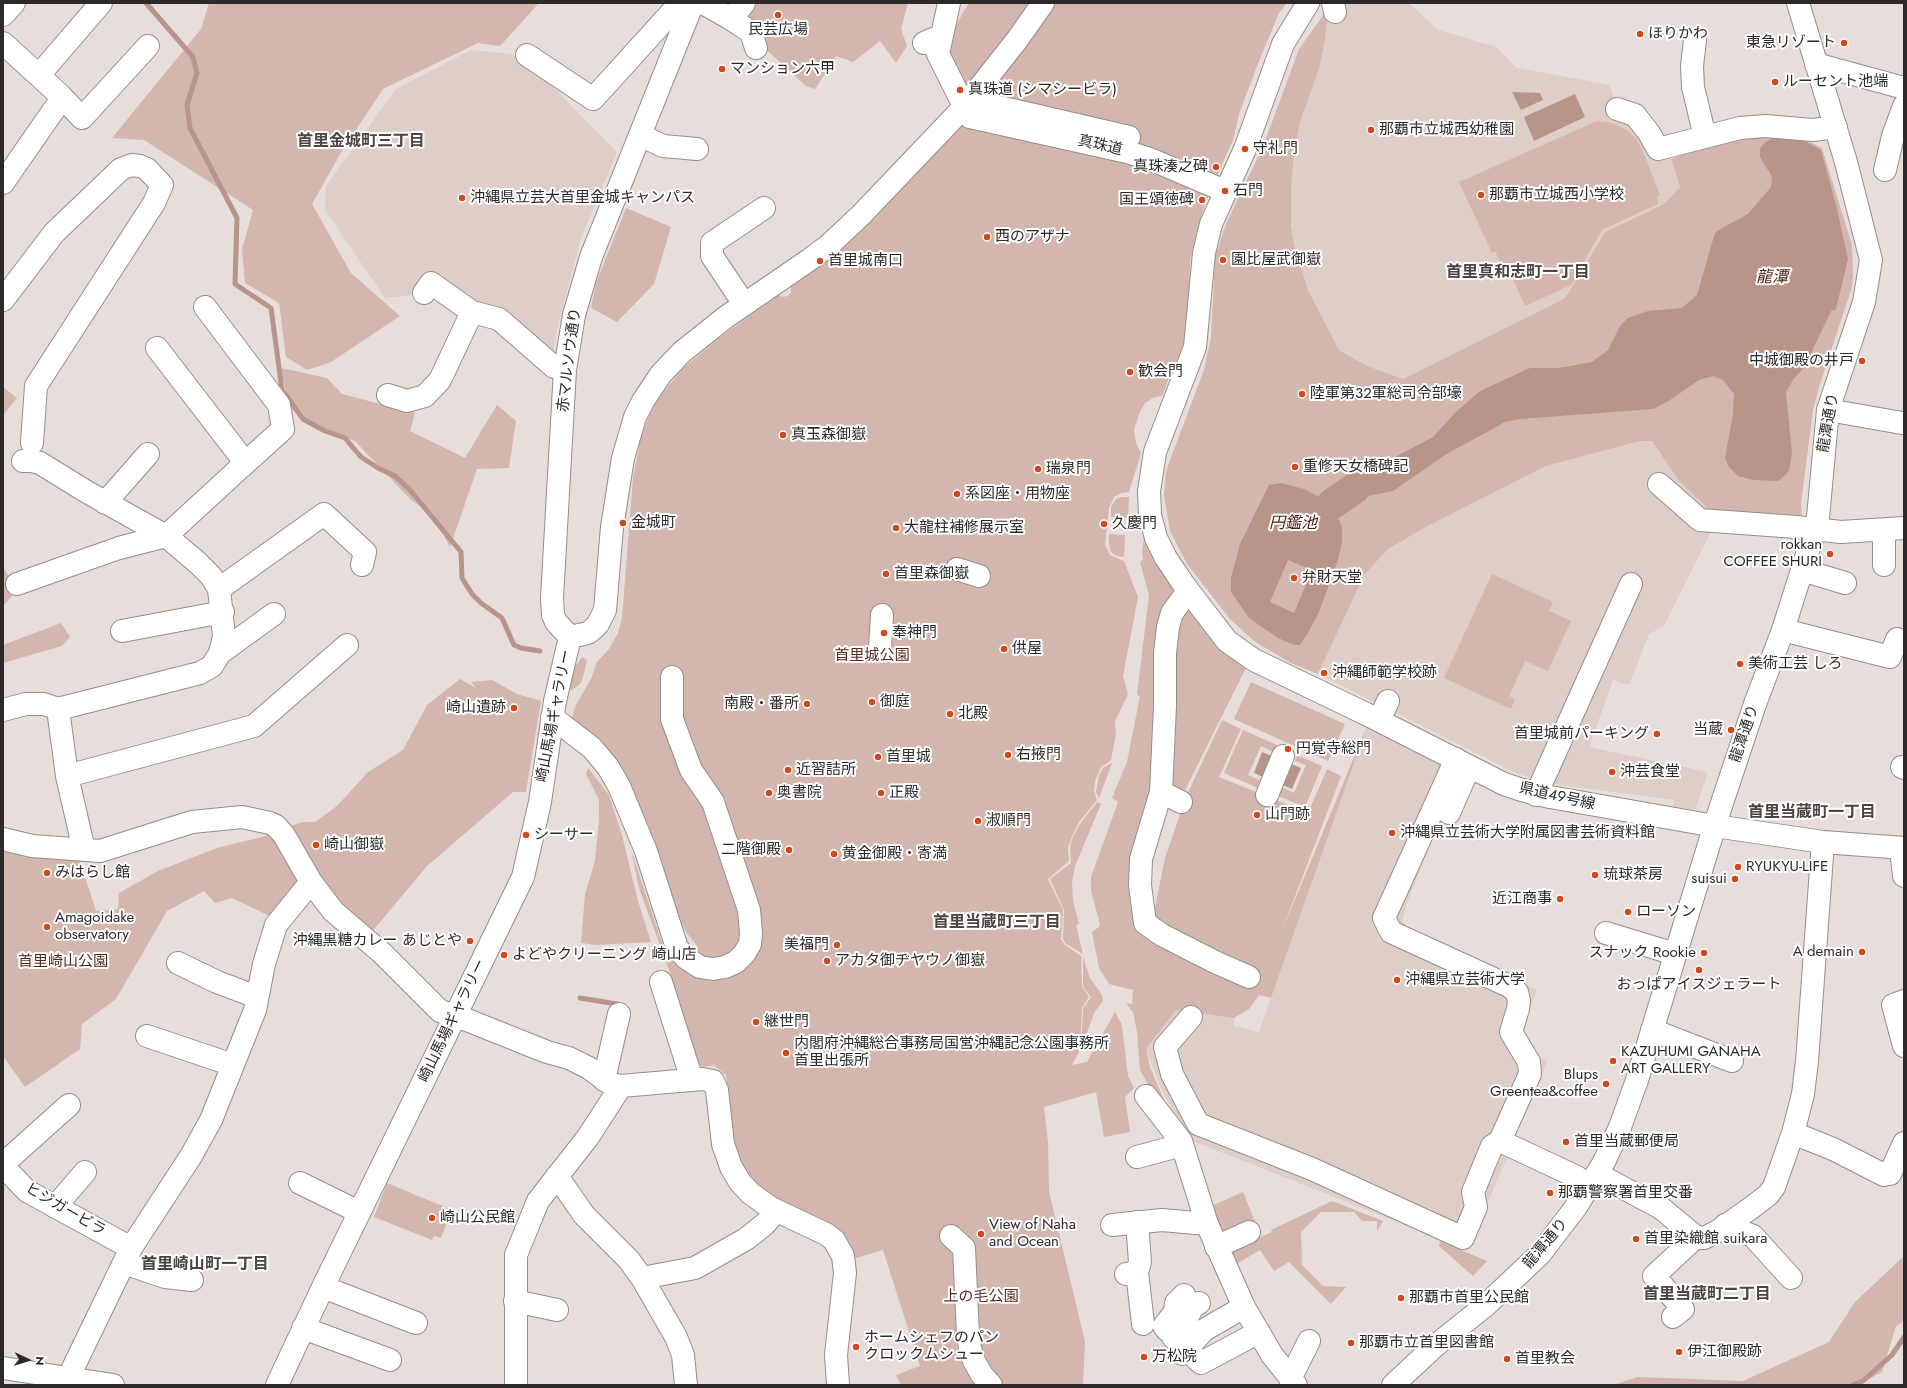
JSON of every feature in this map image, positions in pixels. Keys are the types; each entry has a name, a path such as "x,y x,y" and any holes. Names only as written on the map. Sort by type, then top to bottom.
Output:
{"street":[{"path":"3,15 14,3"},
{"path":"39,75 101,3"},
{"path":"527,55 593,99 680,3"},
{"name":"赤マルソウ通り","path":"570,637 556,622 553,615 552,598 566,370 574,315 586,272 693,3"},
{"path":"703,3 737,11 751,32 756,48"},
{"path":"950,3 935,42 966,105"},
{"path":"935,42 957,3"},
{"path":"570,637 588,633 598,624 605,610 612,527 619,476 628,436 643,401 671,362 744,304 809,260 844,231 966,105 1019,37 1043,3"},
{"name":"県道49号線","path":"1308,3 1283,44 1245,149 1211,224 1204,253 1195,348 1155,452 1149,491 1150,515 1156,538 1166,558 1188,591 1223,637 1244,654 1378,712 1463,762 1504,784 1536,795 1715,826 1823,842 1903,848"},
{"name":"龍潭通り","path":"1393,1385 1430,1350 1491,1302 1540,1254 1576,1207 1587,1176 1610,1150 1626,1110 1715,826 1755,704 1783,630 1815,529 1818,517 1828,410 1864,302 1871,267 1865,231 1836,127 1798,3"},
{"path":"1694,40 1692,66 1693,87 1705,137"},
{"path":"6,54 39,75 82,118 148,46"},
{"path":"1816,64 1904,88"},
{"path":"3,183 60,102 60,95"},
{"path":"966,105 1129,137"},
{"name":"真珠道","path":"966,105 1150,159 1226,191"},
{"path":"1885,170 1893,136 1904,106"},
{"path":"1617,108 1635,115 1649,132 1658,149 1740,128 1760,126 1813,130 1836,127"},
{"path":"640,135 663,146 697,149"},
{"path":"3,300 54,233 121,169 132,165 146,168 162,185 154,204 36,386 28,452 40,463 105,503 166,536 198,563 211,576 219,590 223,612 224,636 220,653 212,666 200,673 58,709 44,704 26,704 3,710"},
{"path":"744,304 712,256 712,243 764,208"},
{"path":"424,293 431,283 472,312 499,319 554,367 566,370"},
{"path":"17,584 119,548 166,536 283,429 279,405 205,307"},
{"path":"388,395 407,400 424,396 440,380 472,312"},
{"path":"157,348 241,457 241,467"},
{"path":"1828,410 1902,424"},
{"path":"105,503 148,454"},
{"path":"1659,484 1700,520 1841,532 1894,529 1884,565"},
{"path":"219,590 324,514 365,552 362,565"},
{"path":"957,569 979,576"},
{"path":"1802,570 1845,583"},
{"path":"1536,795 1631,584"},
{"path":"1188,591 1172,613 1168,627 1165,653 1165,706 1161,792 1141,858 1140,885 1145,923 1162,935 1214,962 1249,977"},
{"path":"122,631 223,612"},
{"path":"220,653 274,614"},
{"path":"880,648 882,615"},
{"path":"1783,630 1890,657 1897,639"},
{"name":"崎山馬場ギャラリー","path":"277,1385 359,1212 523,877 540,802 552,717 570,637"},
{"path":"67,776 254,726 347,645"},
{"path":"552,717 592,748 608,767 619,786 646,851 677,948 686,958 700,967 713,969 725,967 736,962 744,954 750,944 751,933 749,910 713,802 691,770 672,719 672,677"},
{"path":"58,709 67,776 84,850"},
{"path":"1269,790 1283,756"},
{"path":"1449,813 1463,762"},
{"path":"1463,762 1384,918 1391,932 1509,986 1517,992 1519,1001 1518,1009 1511,1032 1529,1062 1530,1074 1506,1144"},
{"path":"1161,792 1181,802"},
{"path":"3,839 32,846 100,850 192,822 235,817 254,818 270,823 280,830 311,882 333,911 383,954 436,1008 548,1052 569,1058 589,1068 612,1083 708,1079 715,1084 723,1144 731,1167 740,1182 750,1193 776,1211 826,1234 834,1240 843,1256 846,1273 836,1355 838,1385"},
{"path":"1191,1017 1165,1047 1172,1074 1198,1124 1312,1169 1463,1238 1476,1207 1472,1192 1492,1146 1506,1144 1587,1176 1661,1208 1696,1237 1704,1238 1751,1208 1774,1187 1793,1133 1803,1094 1807,1061 1823,842"},
{"path":"1903,848 1902,858 1904,876"},
{"path":"70,1378 73,1368 127,1255 191,1156 211,1120 254,1010 264,964 276,925 311,882"},
{"path":"1606,933 1675,954"},
{"path":"178,963 217,982 257,997"},
{"path":"661,982 692,1080"},
{"path":"1904,1001 1893,1005 1904,1046"},
{"path":"516,1385 516,1255 535,1206 588,1137 612,1083 619,1014"},
{"path":"1652,1030 1732,1061"},
{"path":"147,1036 233,1066"},
{"path":"1146,1096 1182,1143 1229,1289 1244,1307 1272,1355 1293,1382"},
{"path":"3,1165 69,1104"},
{"path":"1793,1133 1833,1148 1884,1175 1890,1174 1904,1143"},
{"path":"1137,1157 1182,1143"},
{"name":"ヒジガービラ","path":"3,1165 27,1191 55,1207 127,1255 165,1276 192,1280"},
{"path":"55,1207 85,1172"},
{"path":"557,1176 584,1215 629,1260 642,1278 678,1343 683,1355 686,1385"},
{"path":"300,1184 359,1212"},
{"path":"642,1278 695,1268 746,1239 765,1224 776,1211"},
{"path":"1112,1225 1162,1220 1207,1224"},
{"path":"1137,1222 1140,1262 1132,1273 1143,1324"},
{"path":"1724,1225 1753,1236 1791,1278"},
{"path":"1216,1247 1249,1232"},
{"path":"951,1236 964,1248 968,1335 970,1348 982,1375 991,1385"},
{"path":"1685,1310 1654,1276 1696,1237"},
{"path":"323,1287 416,1323"},
{"path":"1180,1347 1184,1324 1193,1306 1191,1299"},
{"path":"515,1301 558,1310"},
{"path":"1180,1347 1204,1330 1244,1307"},
{"path":"303,1328 390,1360"},
{"path":"1180,1347 1202,1363 1258,1332"},
{"path":"1293,1382 1309,1341"},
{"path":"3,1368 101,1384"}],"shaded area":[{"name":"那覇市立城西小学校","path":"1332,3 1409,3 1438,30 1496,47 1517,68 1610,85 1614,98 1642,108 1658,149 1671,159 1680,187 1664,204 1605,232 1567,295 1554,308 1412,383 1367,366 1339,350 1308,290 1295,249 1291,226 1291,185 1295,147 1300,122 1319,69 1329,7"},
{"name":"沖縄県立芸大首里金城キャンパス","path":"471,50 511,54 548,82 617,152 580,241 558,325 552,357 468,305 428,273 413,295 385,298 325,210 326,186 396,89"},
{"path":"1640,441 1652,441 1679,481 1716,516 1715,524 1664,626 1649,634 1629,685 1613,680 1589,747 1708,772 1695,810 1673,806 1674,800 1554,784 1518,774 1318,674 1364,575 1388,549 1424,528 1546,466"},
{"name":"沖縄県立芸術大学","path":"1367,726 1459,773 1406,905 1402,921 1410,931 1537,990 1520,1032 1526,1050 1547,1061 1468,1250 1188,1139 1159,1084 1146,1049 1176,1010 1234,1018 1234,1026 1259,1032"}],"green space":[{"path":"209,3 539,3 500,46 478,43 383,89 343,149 312,204 351,273 400,316 331,362 307,370 286,357 279,303 245,283 242,249 253,210 144,140 112,138 201,29"},
{"path":"749,3 908,3 901,29 907,46 896,63 880,41 853,62 836,56 815,89 806,86 734,20"},
{"name":"首里城公園","path":"969,3 1287,3 1279,13 1257,66 1239,114 1233,140 1205,203 1190,262 1188,338 1171,372 1162,396 1153,398 1145,403 1139,414 1134,430 1136,443 1141,453 1129,492 1121,493 1114,497 1109,508 1105,545 1110,555 1124,561 1138,597 1123,676 1128,694 1115,721 1116,734 1111,760 1101,767 1095,781 1094,791 1097,800 1079,822 1071,839 1068,847 1069,861 1048,879 1063,910 1061,939 1065,945 1081,956 1082,987 1089,997 1082,1008 1080,1050 1072,1065 1087,1062 1115,1012 1122,1025 1128,1076 1134,1088 1125,1097 1130,1132 1104,1137 1096,1092 1044,1107 1048,1142 1049,1191 1085,1342 1083,1385 901,1385 896,1375 920,1366 883,1250 850,1260 801,1218 756,1186 742,1166 736,1150 732,1132 726,1075 714,1065 704,1067 695,1064 666,977 671,975 639,888 631,850 665,952 676,965 683,963 689,966 697,946 682,924 653,847 572,717 576,705 591,679 597,662 609,649 618,633 622,618 633,478 640,441 649,415 659,398 682,369 722,336 778,295 782,297 788,296 791,292 791,285 971,112 949,63 954,28"},
{"path":"1329,7 1319,69 1300,122 1295,147 1291,185 1291,226 1295,249 1308,290 1339,350 1367,366 1403,379 1562,300 1567,295 1605,232 1664,204 1680,187 1671,159 1746,133 1794,133 1822,148 1852,245 1853,276 1852,287 1819,387 1813,410 1801,504 1802,521 1716,516 1679,481 1652,441 1640,441 1546,466 1424,528 1388,549 1364,575 1318,674 1291,663 1254,641 1230,619 1187,564 1170,531 1164,495 1166,471 1204,370 1211,338 1215,257 1226,224 1264,144 1299,49"},
{"path":"1597,121 1612,123 1627,130 1635,138 1642,149 1660,195 1657,196 1658,204 1602,230 1571,285 1525,306 1508,268 1504,270 1495,251 1492,253 1459,182"},
{"path":"626,208 671,227 654,284 617,322 591,308 596,283"},
{"path":"281,368 327,378 342,394 415,413 410,431 465,458 497,405 516,421 509,468 477,469 450,547 432,514 411,500 355,441 314,427 288,402"},
{"path":"3,387 17,398 3,415"},
{"path":"1121,497 1129,497 1128,518 1111,517 1111,507 1116,499"},
{"path":"1145,528 1175,589 1172,598 1154,802 1135,847 1154,913 1165,858 1186,797 1222,720 1241,729 1219,777 1308,813 1327,769 1341,776 1281,933 1367,726 1271,998 1259,995 1249,1009 1234,1018 1176,1010 1146,1049 1150,1067 1171,1117 1151,1090 1140,1070 1137,1032 1133,1012 1126,1003 1132,1004 1133,990 1109,984 1099,968 1092,932 1099,927 1100,924 1091,891 1091,877 1118,802 1112,798 1127,762 1140,696 1137,695 1149,595 1140,562 1143,559 1142,554"},
{"path":"1109,534 1125,535 1124,557 1116,556 1111,552"},
{"path":"3,567 17,591 3,606"},
{"path":"1492,574 1553,602 1549,611 1571,621 1548,671 1525,661 1509,696 1515,699 1511,709 1444,678"},
{"path":"1189,610 1248,664 1183,794 1169,786 1169,671 1180,613"},
{"path":"61,623 70,637 62,646 3,663 3,645"},
{"path":"582,657 587,660 583,677 580,684 571,691 569,683 574,668"},
{"name":"首里崎山公園","path":"460,679 476,688 471,682 492,680 517,694 541,701 526,792 513,792 427,866 371,933 305,881 272,917 232,898 215,903 204,891 167,911 116,999 82,1024 80,1049 25,1087 3,1056 3,846 79,858 96,911 118,909 119,893 158,871 217,848 270,835 286,857 287,827 303,822 315,822 337,806 368,772 403,750 427,705"},
{"path":"1251,682 1345,724 1328,761 1234,719"},
{"path":"1243,730 1277,745 1274,752 1261,746 1248,775 1261,781 1258,788 1224,773"},
{"path":"1297,755 1322,766 1305,807 1278,796 1282,787 1294,793 1306,765 1295,761"},
{"path":"1112,763 1099,798 1096,792 1099,775 1103,768"},
{"path":"588,768 609,795 622,835 638,901 651,942 597,945 581,943 585,894 595,861 599,819 599,800 586,774"},
{"path":"1097,802 1101,804 1075,866 1072,881 1073,901 1079,924 1076,925 1083,954 1066,944 1063,939 1064,910 1050,879 1071,863 1070,848 1072,839 1080,824"},
{"path":"1083,957 1090,978 1102,995 1103,1001 1094,1013 1081,1050 1083,1009 1091,997 1083,987"},
{"path":"387,1183 452,1210 441,1238 434,1236 432,1240 374,1217"},
{"path":"1243,1192 1256,1224 1220,1238 1207,1208"},
{"path":"1332,1201 1383,1221 1377,1231 1377,1221 1362,1221 1354,1212 1321,1212 1301,1232 1302,1265 1323,1286 1346,1287 1331,1304 1289,1262 1274,1271 1260,1250 1230,1268 1224,1253 1272,1232 1271,1230"},
{"path":"1440,1241 1487,1261 1473,1276 1439,1246"},
{"path":"1904,1256 1904,1321 1896,1326 1882,1372 1858,1385 1614,1385 1637,1377 1743,1381 1829,1342 1855,1302"}],"water":[{"path":"1512,92 1540,93 1543,100 1521,110"},
{"path":"1575,94 1585,117 1534,141 1524,117"},
{"name":"龍潭","path":"1792,134 1821,150 1836,205 1848,259 1836,309 1831,311 1804,368 1794,378 1786,392 1792,454 1789,471 1778,481 1753,480 1738,476 1729,467 1725,458 1733,414 1734,394 1723,380 1713,376 1699,380 1670,400 1653,409 1520,419 1505,422 1445,455 1393,491 1363,497 1359,494 1355,488 1364,470 1397,456 1433,437 1455,413 1480,391 1530,368 1559,368 1592,362 1608,350 1620,326 1628,318 1648,311 1682,308 1697,295 1714,236 1717,231 1748,214 1771,187 1771,175 1760,157 1760,149 1764,143 1778,135"},
{"name":"円鑑池","path":"1281,483 1304,489 1332,504 1342,527 1342,542 1338,560 1319,612 1300,645 1294,645 1278,638 1249,618 1231,592 1231,578 1240,544 1269,485","holes":["1288,560 1312,570 1294,613 1270,602"]},
{"path":"1262,752 1301,768 1292,789 1254,773"}],"waterway":[{"path":"146,3 193,57 197,73 187,105 190,128 237,218 235,284 271,308 282,390 303,419 325,431 345,438 361,457 378,468 395,476 410,490 461,552 462,578 472,594 481,603 502,618 514,645 521,648 540,651"},
{"path":"1332,504 1355,488"},
{"path":"580,998 617,1004 617,1009"},
{"path":"1853,1385 1863,1381 1892,1355 1904,1337"}],"place":[{"name":"民芸広場","path":"778,15"},
{"name":"ほりかわ","path":"1640,34"},
{"name":"東急リゾート","path":"1844,43"},
{"name":"マンション六甲","path":"722,69"},
{"name":"ルーセント池端","path":"1775,82"},
{"name":"真珠道 (シマシービラ)","path":"960,90"},
{"name":"那覇市立城西幼稚園","path":"1371,130"},
{"name":"守礼門","path":"1245,149"},
{"name":"真珠湊之碑","path":"1216,167"},
{"name":"石門","path":"1225,191"},
{"name":"那覇市立城西小学校","path":"1481,195"},
{"name":"沖縄県立芸大首里金城キャンパス","path":"462,198"},
{"name":"国王頌徳碑","path":"1202,200"},
{"name":"西のアザナ","path":"987,237"},
{"name":"園比屋武御嶽","path":"1223,260"},
{"name":"首里城南口","path":"820,261"},
{"name":"中城御殿の井戸","path":"1862,361"},
{"name":"歓会門","path":"1130,372"},
{"name":"陸軍第32軍総司令部壕","path":"1302,394"},
{"name":"真玉森御嶽","path":"783,435"},
{"name":"重修天女橋碑記","path":"1295,467"},
{"name":"瑞泉門","path":"1038,469"},
{"name":"系図座・用物座","path":"957,494"},
{"name":"金城町","path":"623,523"},
{"name":"久慶門","path":"1104,524"},
{"name":"大龍柱補修展示室","path":"896,528"},
{"name":"rokkan COFFEE SHURI","path":"1830,554"},
{"name":"首里森御嶽","path":"886,574"},
{"name":"弁財天堂","path":"1294,578"},
{"name":"奉神門","path":"884,633"},
{"name":"供屋","path":"1004,649"},
{"name":"美術工芸 しろ","path":"1740,664"},
{"name":"沖縄師範学校跡","path":"1324,673"},
{"name":"御庭","path":"872,702"},
{"name":"南殿・番所","path":"807,704"},
{"name":"崎山遺跡","path":"514,708"},
{"name":"北殿","path":"950,714"},
{"name":"当蔵","path":"1731,730"},
{"name":"首里城前パーキング","path":"1657,734"},
{"name":"円覚寺総門","path":"1288,749"},
{"name":"右掖門","path":"1008,755"},
{"name":"首里城","path":"878,757"},
{"name":"近習詰所","path":"788,770"},
{"name":"沖芸食堂","path":"1612,772"},
{"name":"奥書院","path":"769,793"},
{"name":"正殿","path":"881,793"},
{"name":"山門跡","path":"1257,815"},
{"name":"淑順門","path":"978,821"},
{"name":"沖縄県立芸術大学附属図書芸術資料館","path":"1392,833"},
{"name":"シーサー","path":"526,835"},
{"name":"崎山御嶽","path":"316,845"},
{"name":"二階御殿","path":"789,850"},
{"name":"黄金御殿・寄満","path":"834,854"},
{"name":"RYUKYU-LIFE","path":"1738,867"},
{"name":"みはらし館","path":"47,873"},
{"name":"琉球茶房","path":"1595,875"},
{"name":"suisui","path":"1735,879"},
{"name":"近江商事","path":"1560,899"},
{"name":"ローソン","path":"1628,912"},
{"name":"Amagoidake observatory","path":"47,927"},
{"name":"沖縄黒糖カレー あじとや","path":"470,941"},
{"name":"美福門","path":"837,945"},
{"name":"A demain","path":"1862,952"},
{"name":"スナック Rookie","path":"1704,953"},
{"name":"よどやクリーニング 崎山店","path":"504,955"},
{"name":"アカタ御ヂヤウノ御嶽","path":"827,961"},
{"name":"おっぱアイスジェラート","path":"1699,970"},
{"name":"沖縄県立芸術大学","path":"1397,980"},
{"name":"継世門","path":"756,1022"},
{"name":"内閣府沖縄総合事務局国営沖縄記念公園事務所 首里出張所","path":"786,1053"},
{"name":"KAZUHUMI GANAHA ART GALLERY","path":"1613,1061"},
{"name":"Blups Greentea&coffee","path":"1606,1084"},
{"name":"首里当蔵郵便局","path":"1566,1142"},
{"name":"那覇警察署首里交番","path":"1550,1193"},
{"name":"崎山公民館","path":"432,1218"},
{"name":"View of Naha and Ocean","path":"981,1234"},
{"name":"首里染織館 suikara","path":"1636,1239"},
{"name":"那覇市首里公民館","path":"1401,1298"},
{"name":"那覇市立首里図書館","path":"1351,1343"},
{"name":"ホームシェフのパン クロックムシュー","path":"856,1347"},
{"name":"伊江御殿跡","path":"1679,1352"},
{"name":"万松院","path":"1144,1357"},
{"name":"首里教会","path":"1507,1359"}],"district":[{"name":"首里金城町三丁目","path":"361,142"},
{"name":"首里真和志町一丁目","path":"1518,273"},
{"name":"首里当蔵町一丁目","path":"1812,813"},
{"name":"首里当蔵町三丁目","path":"997,923"},
{"name":"首里崎山町一丁目","path":"205,1265"},
{"name":"首里当蔵町二丁目","path":"1707,1295"}],"park label":[{"name":"上の毛公園","path":"981,1297"}]}
